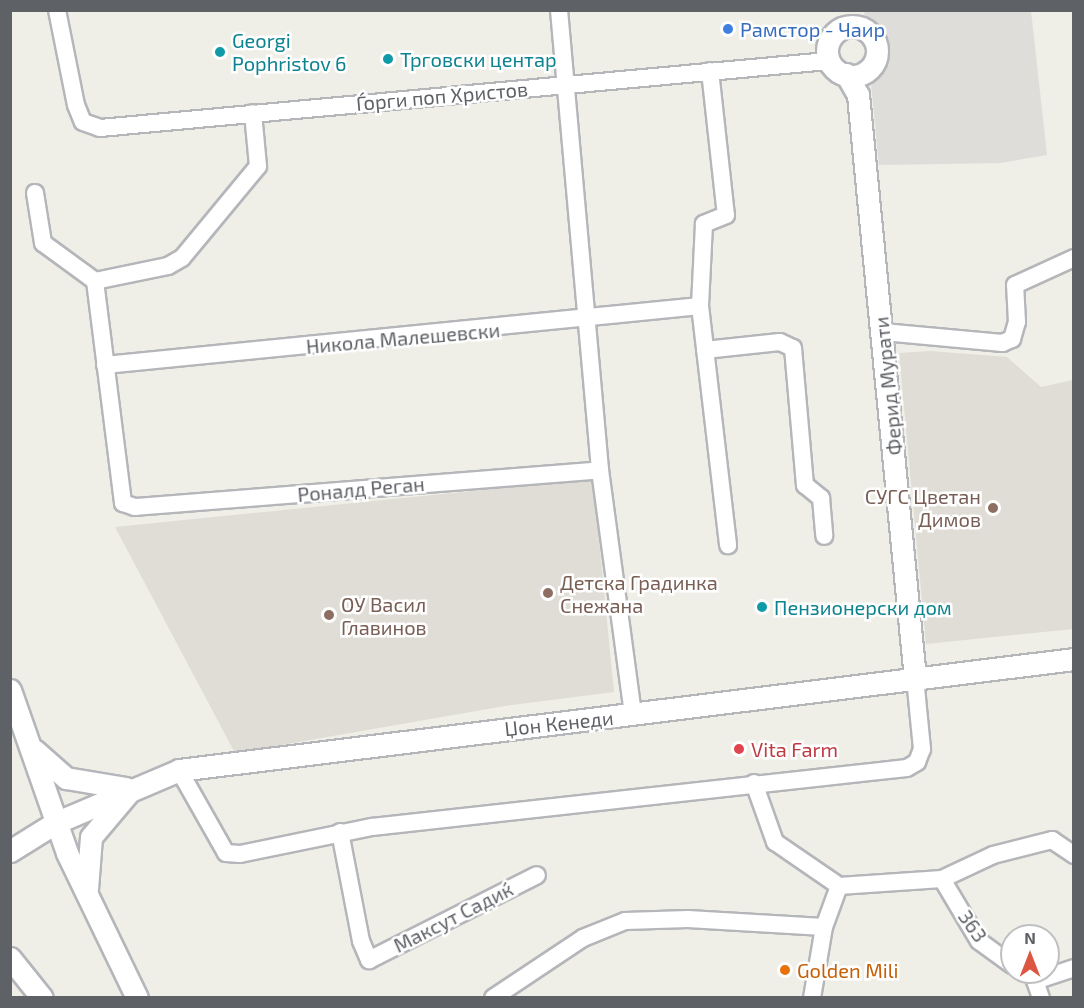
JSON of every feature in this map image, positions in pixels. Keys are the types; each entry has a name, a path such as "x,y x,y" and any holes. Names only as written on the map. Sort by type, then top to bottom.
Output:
{"street":[{"name":"Ѓорги поп Христов","path":"57,10 60,45 83,122 100,128 710,71 801,59 827,53"},
{"path":"559,10 600,470 633,715"},
{"path":"849,19 877,48 855,74 827,53 849,19"},
{"path":"710,71 726,215 704,224 700,306 728,545"},
{"name":"Ферид Мурати","path":"855,74 883,332 915,678"},
{"path":"35,193 43,243 95,281 150,272 182,258 258,166 253,113"},
{"path":"883,332 1002,343 1012,339 1017,322 1015,285 1074,258"},
{"path":"95,281 105,365"},
{"name":"Никола Малешевски","path":"105,365 587,321 700,306"},
{"path":"705,350 780,342 793,348 805,485 821,498 825,536"},
{"name":"Роналд Реган","path":"105,365 123,503 135,507 600,470"},
{"name":"Џон Кенеди","path":"10,851 20,836 179,770 1074,659"},
{"path":"179,770 226,853 340,832 913,766 922,749 915,678"},
{"path":"10,690 55,823 90,908 137,998"},
{"path":"26,740 50,768 66,778 132,788 89,842 90,908"},
{"path":"754,783 775,842 839,886 942,879 993,855 1052,840 1074,855"},
{"name":"Максут Садиќ","path":"340,832 358,931 369,960 537,875"},
{"name":"363","path":"942,879 980,940 1000,956"},
{"path":"812,998 825,927 839,886"},
{"path":"493,998 583,938 625,921 688,919 825,927"},
{"path":"10,958 42,998"},
{"path":"1033,984 1041,998"}],"shaded area":[{"path":"864,11 1031,11 1047,155 1000,163 879,165"},
{"name":"СУГС Цветан Димов","path":"930,351 1007,357 1041,387 1073,380 1073,629 926,644 899,353"},
{"name":"ОУ Васил Главинов","path":"593,479 614,692 505,706 235,753 115,527"}],"place":[{"name":"Рамстор - Чаир","path":"728,29"},
{"name":"Georgi Pophristov 6","path":"220,52"},
{"name":"Трговски центар","path":"388,59"},
{"name":"СУГС Цветан Димов","path":"993,508"},
{"name":"Детска Градинка Снежана","path":"548,593"},
{"name":"Пензионерски дом","path":"762,607"},
{"name":"ОУ Васил Главинов","path":"329,615"},
{"name":"Vita Farm","path":"739,749"},
{"name":"Golden Mili","path":"785,970"}]}
